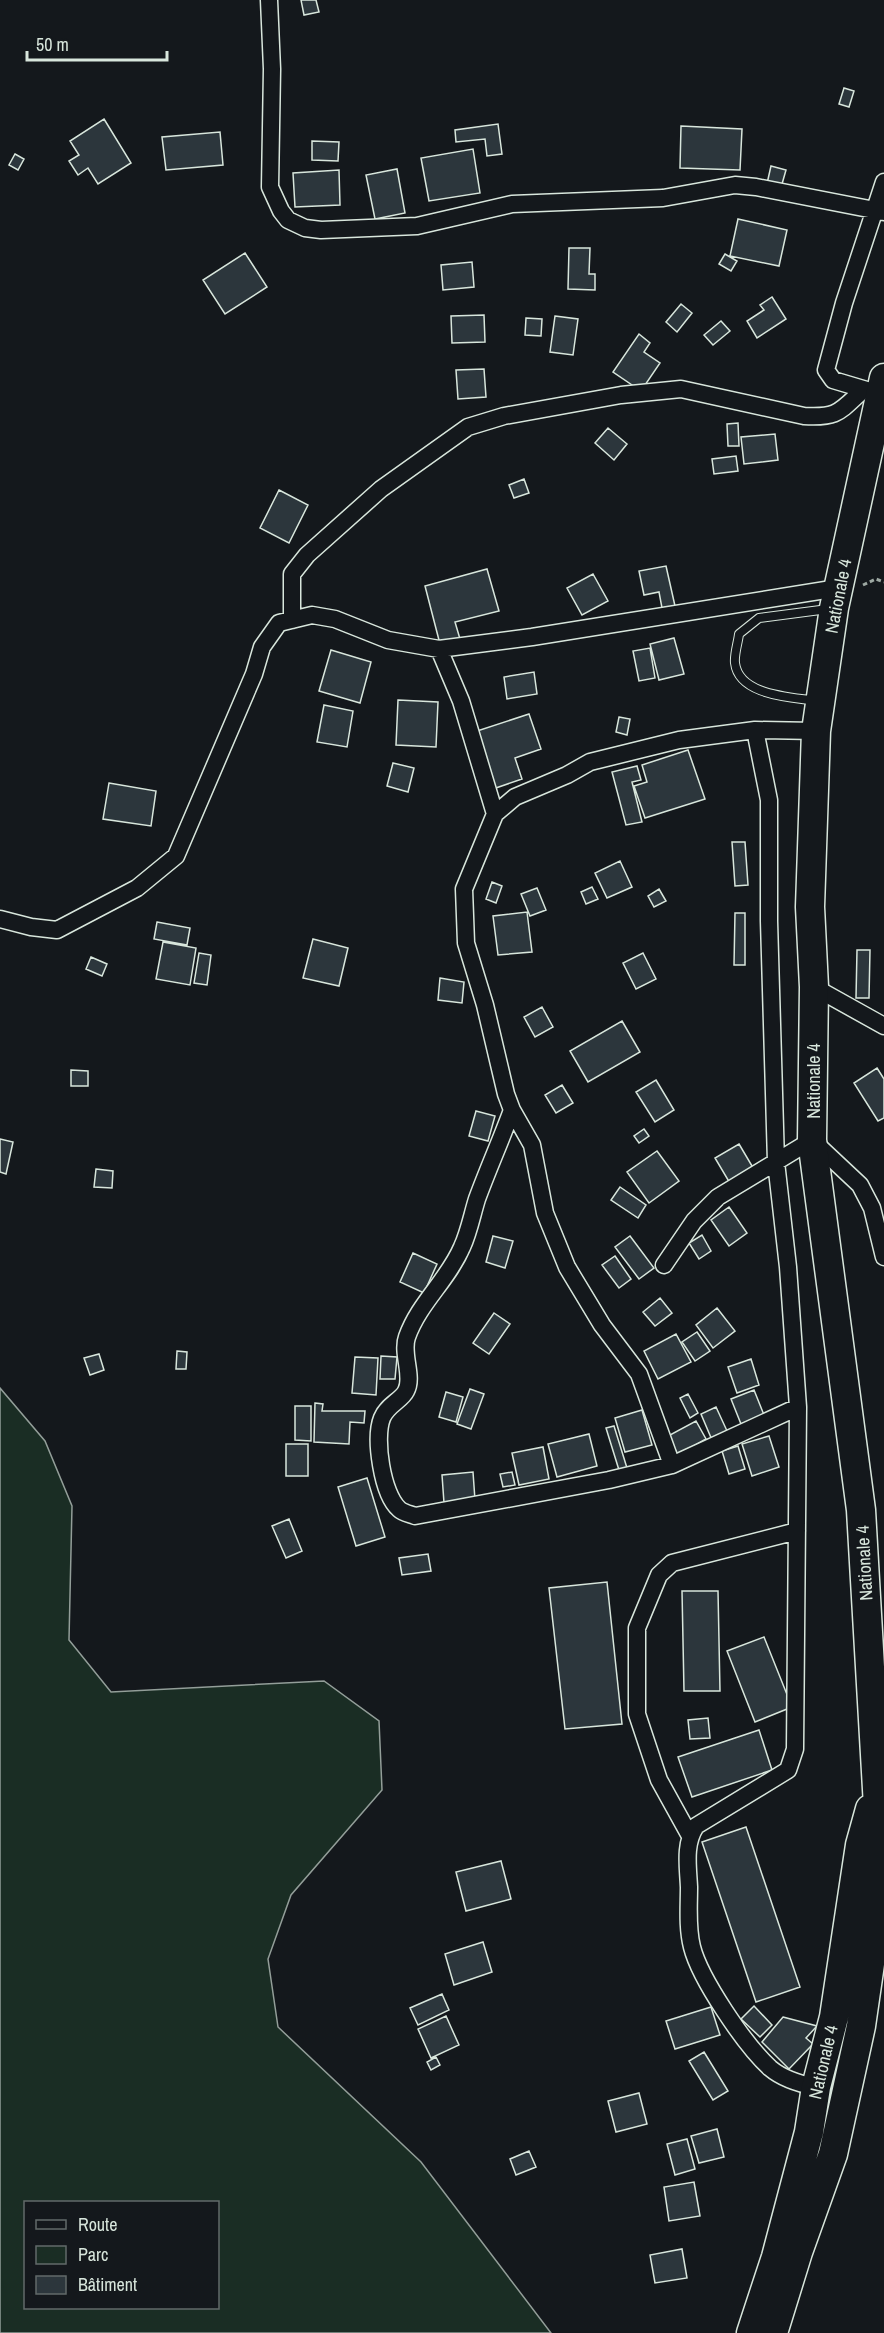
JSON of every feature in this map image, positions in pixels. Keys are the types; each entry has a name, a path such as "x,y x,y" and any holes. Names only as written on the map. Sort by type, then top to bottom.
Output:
{"highway":[{"name":"Nationale 4","path":"773,2333 798,2252 833,2154 861,2026 873,1943 881,1859 876,1787 874,1579 861,1510 812,1140 814,987 810,907 816,731 836,598 875,387"},
{"name":"Nationale 4","path":"752,2333 776,2257 809,2132 816,2087 834,2017 860,1845 876,1787"}],"street":[{"path":"269,0 272,69 270,187 281,211 288,220 305,228 321,230 417,226 512,204 663,198 735,186 756,187 879,212"},
{"path":"875,387 833,380 826,370 844,303 879,212 884,182"},
{"path":"292,620 292,574 308,555 381,489 468,427 504,416 621,395 681,389 804,416 825,417 836,415 875,387"},
{"path":"0,919 57,930 137,888 176,856 255,674 262,647 279,623 312,615 335,619 388,640 439,649 836,598"},
{"path":"439,649 461,701 495,814"},
{"path":"755,730 769,800 769,921 776,1162 788,1267 798,1407 795,1749 788,1770 696,1826 690,1836 687,1852 691,1944 697,1964 737,2030 771,2070 796,2083 816,2087"},
{"path":"672,1465 639,1374 602,1325 567,1267 545,1213 532,1145 512,1110 496,1060 485,1005 466,943 464,890 495,814 515,797 590,762 679,740 755,730 816,731"},
{"path":"814,987 884,1026"},
{"path":"512,1110 453,1268 428,1298 407,1337 405,1348 408,1382 406,1392 388,1408 381,1419 378,1457 392,1501 400,1510 416,1516 609,1480 672,1465 798,1407"},
{"path":"664,1265 694,1221 718,1197 812,1140 860,1185 872,1208 884,1257"},
{"path":"690,1836 659,1780 637,1714 637,1628 659,1575 672,1563 797,1530"}],"lane":[{"path":"820,702 757,691 742,678 735,664 739,634 759,618 836,598"}],"green space":[{"path":"0,1388 45,1441 72,1506 69,1640 111,1692 324,1681 379,1721 382,1790 291,1895 268,1959 278,2027 421,2162 551,2333 0,2333"}],"building":[{"path":"301,0 316,0 319,12 304,15"},
{"path":"844,88 854,91 849,107 839,104"},
{"path":"104,119 131,163 98,184 88,168 78,175 69,161 79,155 70,141"},
{"path":"498,124 502,154 487,156 485,139 456,142 455,130"},
{"path":"681,126 742,129 740,170 680,168"},
{"path":"220,132 223,165 166,170 162,137"},
{"path":"312,141 339,142 338,161 312,160"},
{"path":"473,149 480,193 429,201 421,158"},
{"path":"15,154 24,159 18,170 9,165"},
{"path":"771,166 786,170 780,191 766,188"},
{"path":"397,169 405,213 375,219 366,175"},
{"path":"339,170 340,205 295,207 293,173"},
{"path":"738,219 787,230 779,266 730,256"},
{"path":"569,248 590,248 589,274 595,274 595,290 568,289"},
{"path":"245,253 267,287 225,314 203,280"},
{"path":"725,254 737,261 731,271 719,264"},
{"path":"472,262 474,287 443,290 441,265"},
{"path":"772,297 786,319 757,338 747,321 764,310 760,305"},
{"path":"681,304 692,313 677,332 666,322"},
{"path":"484,315 485,342 452,343 451,316"},
{"path":"555,316 578,319 573,355 550,352"},
{"path":"526,318 542,319 541,336 525,335"},
{"path":"721,321 730,331 713,345 704,335"},
{"path":"639,334 650,343 644,352 660,363 641,391 613,372"},
{"path":"484,369 486,397 458,399 456,370"},
{"path":"738,423 739,446 728,446 727,424"},
{"path":"608,428 627,444 614,460 595,443"},
{"path":"775,434 778,460 744,464 741,437"},
{"path":"736,456 738,471 714,474 712,459"},
{"path":"524,479 529,493 514,498 509,485"},
{"path":"279,490 308,505 289,543 260,528"},
{"path":"666,566 675,606 662,608 659,592 644,595 639,571"},
{"path":"487,569 499,611 455,622 460,639 440,644 425,586"},
{"path":"593,574 608,601 582,615 567,588"},
{"path":"674,638 684,674 659,680 650,644"},
{"path":"650,648 655,678 639,681 633,651"},
{"path":"331,650 371,662 360,703 319,691"},
{"path":"534,672 537,694 507,699 504,677"},
{"path":"398,700 438,702 436,747 396,745"},
{"path":"324,705 353,711 347,747 317,742"},
{"path":"529,714 541,749 515,758 522,779 490,790 471,733"},
{"path":"619,717 630,719 627,735 616,732"},
{"path":"688,750 705,799 645,818 634,786 647,782 642,765"},
{"path":"393,763 414,768 408,792 387,786"},
{"path":"637,766 641,780 632,782 642,822 626,825 612,772"},
{"path":"109,783 156,791 151,826 103,819"},
{"path":"732,842 745,842 748,885 735,886"},
{"path":"620,861 632,887 607,898 595,873"},
{"path":"492,882 502,886 496,903 486,899"},
{"path":"592,887 598,899 586,904 581,892"},
{"path":"537,888 546,910 530,916 521,894"},
{"path":"659,889 666,901 654,907 648,896"},
{"path":"527,912 532,952 498,955 493,916"},
{"path":"735,913 745,913 745,965 734,965"},
{"path":"157,922 190,928 187,945 154,939"},
{"path":"313,939 348,948 339,986 303,978"},
{"path":"163,942 196,948 190,985 156,979"},
{"path":"857,950 870,950 869,998 856,998"},
{"path":"199,953 211,955 207,985 194,983"},
{"path":"643,953 656,979 636,989 623,963"},
{"path":"91,957 107,964 102,976 86,969"},
{"path":"440,978 464,982 462,1003 438,1000"},
{"path":"542,1007 553,1027 535,1037 524,1017"},
{"path":"622,1021 640,1052 588,1082 570,1051"},
{"path":"877,1068 884,1079 884,1118 878,1121 854,1083"},
{"path":"71,1070 88,1071 88,1086 71,1086"},
{"path":"656,1080 674,1110 655,1122 636,1092"},
{"path":"562,1085 573,1103 556,1113 545,1095"},
{"path":"476,1111 495,1116 488,1141 469,1136"},
{"path":"644,1129 649,1136 639,1143 634,1136"},
{"path":"0,1139 13,1142 6,1174 0,1172"},
{"path":"739,1144 755,1171 731,1185 715,1158"},
{"path":"657,1151 679,1181 649,1203 627,1172"},
{"path":"96,1169 113,1171 112,1188 94,1187"},
{"path":"620,1187 646,1205 638,1218 611,1200"},
{"path":"729,1207 747,1233 729,1246 711,1220"},
{"path":"702,1235 711,1251 699,1259 689,1243"},
{"path":"493,1236 513,1241 505,1268 486,1262"},
{"path":"630,1236 654,1268 639,1279 615,1247"},
{"path":"413,1253 437,1264 424,1293 400,1282"},
{"path":"615,1256 631,1279 619,1288 602,1265"},
{"path":"660,1298 672,1313 655,1326 643,1312"},
{"path":"717,1308 735,1331 713,1348 696,1325"},
{"path":"494,1313 510,1324 489,1354 473,1343"},
{"path":"697,1332 710,1351 695,1361 682,1342"},
{"path":"676,1334 691,1362 658,1379 644,1351"},
{"path":"177,1351 187,1352 186,1369 176,1369"},
{"path":"99,1354 104,1370 90,1375 84,1358"},
{"path":"381,1356 397,1357 395,1379 380,1379"},
{"path":"355,1357 378,1358 376,1395 352,1393"},
{"path":"751,1359 759,1385 737,1393 728,1367"},
{"path":"470,1389 484,1394 471,1429 457,1424"},
{"path":"754,1390 764,1415 741,1424 731,1399"},
{"path":"446,1392 463,1397 456,1422 439,1417"},
{"path":"688,1394 698,1413 690,1418 680,1398"},
{"path":"315,1403 323,1404 322,1411 365,1411 364,1423 350,1422 349,1444 314,1442"},
{"path":"295,1406 311,1406 311,1441 295,1440"},
{"path":"716,1407 728,1433 712,1440 701,1414"},
{"path":"642,1410 652,1445 625,1452 615,1418"},
{"path":"696,1421 706,1439 678,1455 668,1436"},
{"path":"614,1426 627,1468 619,1470 606,1428"},
{"path":"589,1434 597,1466 557,1477 548,1444"},
{"path":"769,1436 779,1467 752,1476 742,1444"},
{"path":"286,1444 308,1444 308,1476 286,1476"},
{"path":"738,1446 745,1469 729,1474 722,1451"},
{"path":"543,1447 549,1479 519,1485 512,1453"},
{"path":"473,1472 475,1500 444,1503 442,1475"},
{"path":"512,1472 515,1485 503,1487 500,1474"},
{"path":"367,1478 385,1537 356,1546 338,1487"},
{"path":"289,1519 302,1551 286,1558 272,1526"},
{"path":"428,1554 431,1571 402,1575 399,1558"},
{"path":"607,1582 622,1724 565,1729 549,1588"},
{"path":"682,1591 718,1591 720,1691 684,1691"},
{"path":"764,1637 792,1707 755,1722 727,1651"},
{"path":"708,1718 710,1738 690,1739 688,1720"},
{"path":"759,1730 772,1770 692,1797 678,1757"},
{"path":"746,1827 800,1987 756,2002 702,1842"},
{"path":"501,1861 511,1899 466,1911 456,1872"},
{"path":"483,1942 492,1972 454,1985 445,1954"},
{"path":"442,1994 449,2010 418,2025 410,2008"},
{"path":"754,2006 772,2025 760,2037 741,2019"},
{"path":"711,2007 720,2035 675,2049 666,2021"},
{"path":"446,2016 459,2045 431,2058 418,2029"},
{"path":"783,2017 817,2026 806,2038 813,2044 789,2069 762,2042"},
{"path":"704,2052 728,2091 713,2100 689,2061"},
{"path":"436,2057 440,2065 431,2070 427,2062"},
{"path":"639,2093 647,2124 616,2132 608,2101"},
{"path":"717,2129 724,2157 699,2163 691,2136"},
{"path":"687,2139 695,2169 675,2175 667,2144"},
{"path":"529,2151 536,2167 516,2175 510,2159"},
{"path":"694,2182 700,2216 669,2221 664,2187"},
{"path":"682,2249 687,2278 655,2283 650,2255"}]}
